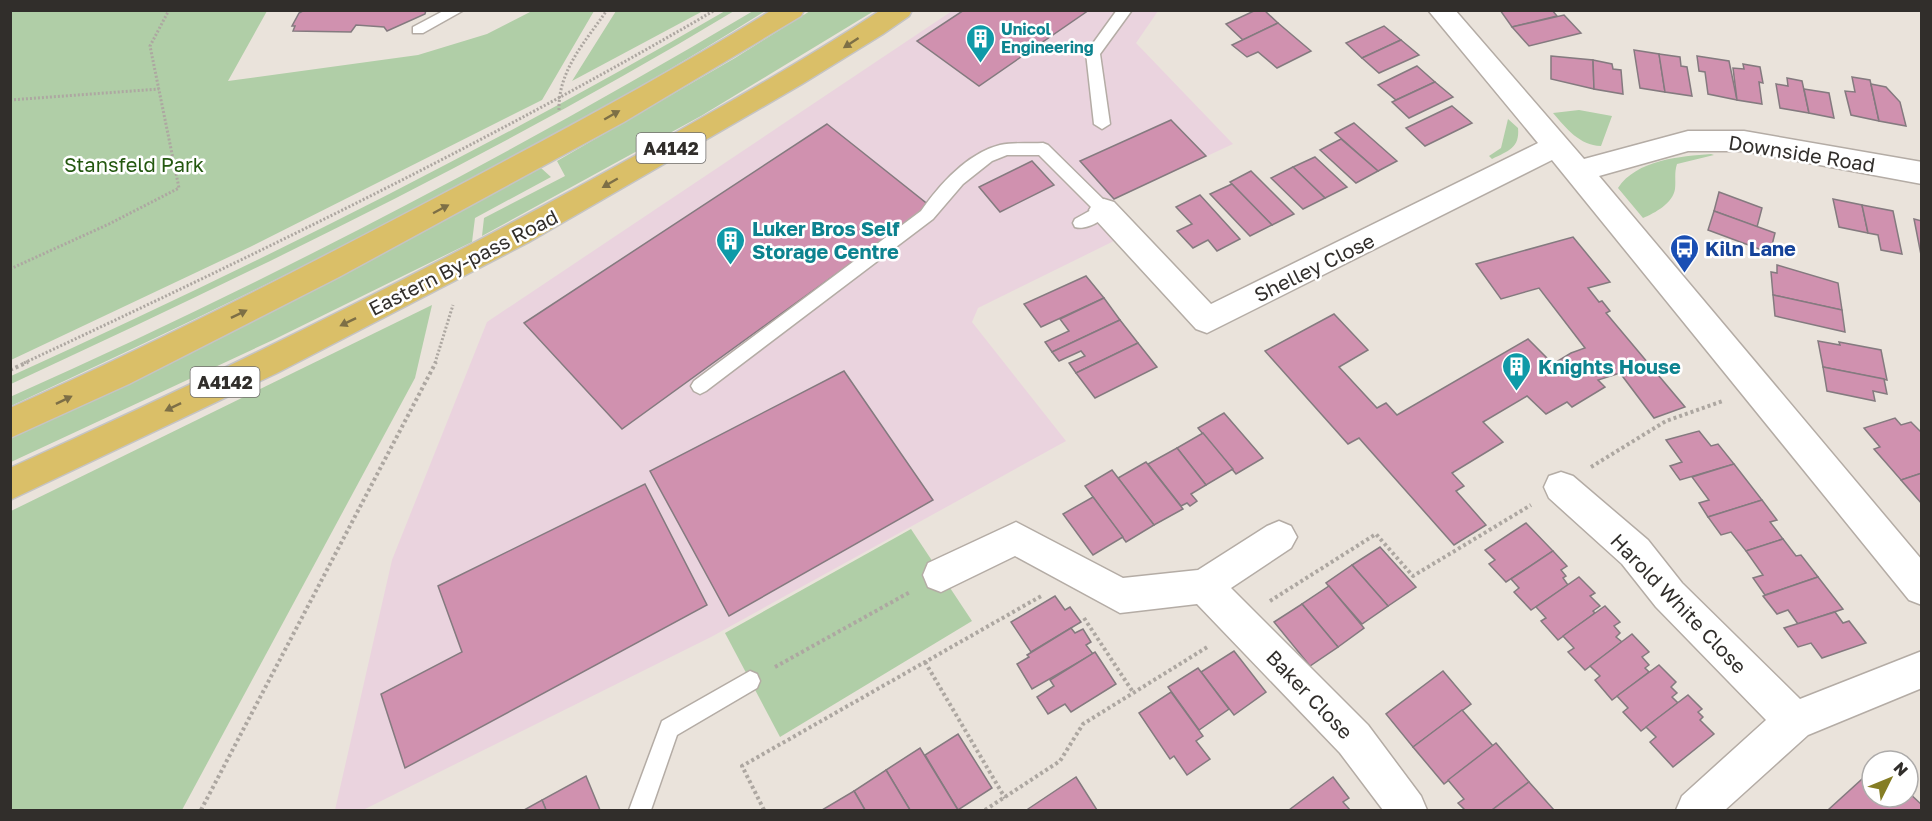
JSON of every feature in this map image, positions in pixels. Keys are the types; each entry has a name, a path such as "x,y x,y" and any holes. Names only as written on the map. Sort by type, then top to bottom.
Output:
{"highway":[{"name":"A4142","path":"10,424 289,290 547,152 792,10"},
{"name":"Eastern By-pass Road","path":"10,485 472,260 589,196 835,54 900,10"}],"street":[{"path":"1440,10 1578,171 1922,588"},
{"name":"Downside Road","path":"1578,171 1688,141 1744,141 1922,173"},
{"name":"Shelley Close","path":"1093,216 1207,320 1556,146"},
{"name":"Harold White Close","path":"1562,487 1635,552 1669,595 1794,721"},
{"path":"940,575 1016,538 1120,596 1204,586 1278,537"},
{"name":"Baker Close","path":"1204,586 1354,740 1407,810"},
{"path":"1696,810 1794,721 1922,669"}],"lane":[{"path":"418,30 457,10"},
{"path":"1102,124 1093,53 1125,10"},
{"path":"700,386 927,215 939,197 954,183 997,151 1043,149 1093,216"},
{"path":"640,810 669,728 750,681"}],"path":[{"path":"10,269 109,224 179,188 150,46 169,10"},
{"path":"560,116 558,102 562,79 607,10"},
{"path":"10,370 254,256 414,177 558,102 715,10"},
{"path":"10,100 159,89"},
{"path":"201,810 433,371 454,300"},
{"path":"985,810 1060,761 1083,724 1223,637 1239,620 1376,534 1413,576 1562,487 1666,421 1758,392"},
{"path":"750,681 940,575"},
{"path":"764,810 742,766 1052,590"},
{"path":"1081,614 1133,693"},
{"path":"925,662 1005,798"}],"shaded area":[{"path":"952,11 1158,11 1136,43 1233,144 1114,199 1120,238 978,308 972,322 1066,441 711,637 363,810 335,810 392,560 487,322"}],"green space":[{"path":"616,10 703,11 572,81"},
{"name":"Stansfeld Park","path":"10,11 267,11 228,81 418,55 487,34 532,11 594,11 542,100 250,247 11,360"},
{"path":"725,11 734,11 646,63 468,160 287,253 11,384 11,376 193,291 461,157"},
{"path":"753,11 765,11 582,120 488,171 299,268 11,406 10,397 200,309 388,214 572,115"},
{"path":"810,11 874,11 701,116 482,236 484,218 565,176 557,161 735,58"},
{"path":"1579,110 1612,116 1601,146 1586,143 1580,139 1553,113"},
{"path":"1508,119 1518,128 1517,140 1512,148 1492,159 1489,156 1501,148"},
{"path":"1714,155 1677,164 1675,189 1671,199 1658,210 1643,218 1618,188 1636,171 1647,165 1673,158"},
{"path":"541,168 551,177 475,218 472,242 273,340 11,462 10,439 293,301"},
{"path":"432,305 415,378 182,810 11,810 11,511"},
{"path":"911,529 972,621 780,737 725,633"}],"building":[{"path":"295,10 426,10 425,14 387,31 384,27 356,25 351,32 293,31 295,26 292,26 299,13 303,11"},
{"name":"Unicol Engineering","path":"964,10 1089,10 979,86 917,41"},
{"path":"1256,10 1264,10 1278,23 1243,40 1226,24"},
{"path":"1500,10 1552,10 1557,16 1512,27"},
{"path":"1564,15 1581,33 1529,46 1512,27"},
{"path":"1278,23 1311,51 1277,68 1258,52 1247,57 1232,45"},
{"path":"1384,26 1401,40 1362,58 1346,43"},
{"path":"1401,40 1419,55 1379,73 1362,58"},
{"path":"1634,50 1659,54 1665,92 1640,88"},
{"path":"1659,54 1680,57 1681,66 1687,67 1692,96 1665,92"},
{"path":"1551,56 1593,60 1594,89 1551,79"},
{"path":"1697,56 1729,61 1737,100 1708,94 1705,72 1699,71"},
{"path":"1593,60 1612,64 1613,69 1621,70 1623,94 1594,89"},
{"path":"1743,64 1760,67 1763,83 1759,82 1762,104 1737,100 1733,68 1744,69"},
{"path":"1417,66 1435,82 1396,100 1378,85"},
{"path":"1852,77 1870,80 1879,121 1851,115 1845,91 1855,92"},
{"path":"1787,78 1802,81 1809,113 1780,108 1776,84 1788,86"},
{"path":"1435,82 1453,97 1409,118 1392,102"},
{"path":"1871,84 1886,87 1900,102 1906,126 1879,121"},
{"path":"1804,89 1829,93 1834,118 1809,113"},
{"path":"1452,106 1472,123 1425,146 1406,128"},
{"path":"1171,120 1206,156 1114,199 1080,161"},
{"path":"1354,123 1397,161 1378,171 1335,133"},
{"name":"Luker Bros Self Storage Centre","path":"827,124 930,206 622,429 524,323"},
{"path":"1341,139 1378,171 1356,183 1320,150"},
{"path":"1315,157 1347,187 1325,198 1293,167"},
{"path":"1032,161 1054,185 1000,212 979,187"},
{"path":"1293,167 1325,198 1303,209 1271,178"},
{"path":"1251,171 1294,214 1272,225 1230,182"},
{"path":"1232,184 1272,225 1250,236 1210,194"},
{"path":"1719,192 1762,208 1757,227 1714,211"},
{"path":"1200,195 1240,239 1217,251 1208,240 1193,248 1177,231 1192,224 1176,207"},
{"path":"1833,199 1862,205 1868,233 1839,227"},
{"path":"1862,205 1893,211 1902,254 1881,250 1878,235 1868,233"},
{"path":"1714,211 1775,233 1770,253 1708,230"},
{"path":"1914,219 1922,221 1922,260"},
{"name":"Knights House","path":"1573,237 1610,282 1588,288 1599,302 1602,301 1610,311 1606,313 1685,407 1654,418 1620,373 1598,380 1605,387 1572,407 1567,402 1546,414 1527,396 1483,422 1503,442 1452,473 1464,486 1456,491 1486,525 1454,545 1359,438 1348,444 1265,351 1334,314 1368,350 1339,367 1377,408 1386,403 1397,415 1528,339 1553,364 1585,348 1539,288 1501,299 1476,264"},
{"path":"1777,265 1838,283 1842,310 1773,295 1771,272 1777,273"},
{"path":"1086,276 1104,298 1041,327 1024,304"},
{"path":"1773,295 1842,310 1845,332 1775,316"},
{"path":"1104,298 1120,320 1052,352 1045,342 1069,331 1060,319"},
{"path":"1120,320 1138,343 1076,373 1069,363 1085,356 1081,351 1059,361 1052,352"},
{"path":"1818,341 1840,345 1839,342 1881,350 1887,380 1823,367"},
{"path":"1138,343 1157,367 1095,398 1076,373"},
{"path":"1823,367 1884,379 1887,394 1873,391 1875,401 1827,391"},
{"path":"844,371 933,500 729,616 650,471"},
{"path":"1224,413 1263,458 1236,474 1198,428"},
{"path":"1895,418 1901,425 1911,422 1922,433 1922,473 1901,480 1874,449 1880,447 1864,428"},
{"path":"1699,431 1711,446 1718,444 1734,464 1680,480 1670,466 1682,462 1666,440"},
{"path":"1203,433 1233,469 1206,485 1177,448"},
{"path":"1177,448 1206,485 1191,494 1197,501 1190,506 1187,503 1181,506 1148,464"},
{"path":"1146,462 1183,509 1154,525 1118,478"},
{"path":"1734,464 1762,500 1708,517 1699,503 1709,500 1692,477"},
{"path":"1112,470 1154,525 1126,542 1085,486"},
{"path":"1922,473 1922,504 1901,480"},
{"path":"645,484 707,605 405,768 381,694 462,652 438,586"},
{"path":"1093,497 1123,537 1093,555 1063,514"},
{"path":"1762,500 1777,520 1770,522 1783,539 1746,551 1731,532 1721,535 1708,517"},
{"path":"1526,523 1553,551 1506,582 1489,564 1495,560 1485,550"},
{"path":"1783,539 1796,556 1801,555 1818,577 1765,595 1753,578 1763,575 1746,551"},
{"path":"1380,547 1416,587 1388,606 1352,565"},
{"path":"1553,551 1567,566 1561,570 1566,576 1563,578 1568,585 1531,610 1514,592 1519,588 1511,579"},
{"path":"1352,565 1388,606 1362,624 1326,583"},
{"path":"1579,577 1595,593 1590,596 1600,606 1593,611 1595,613 1558,640 1541,621 1546,618 1536,607"},
{"path":"1818,577 1843,609 1798,624 1788,610 1777,614 1763,596"},
{"path":"1329,586 1364,628 1338,647 1302,604"},
{"path":"1055,596 1065,610 1070,607 1081,622 1031,652 1011,622"},
{"path":"1302,604 1338,647 1310,666 1274,622"},
{"path":"1605,606 1620,622 1614,626 1620,633 1616,637 1622,642 1585,670 1568,652 1574,648 1563,636"},
{"path":"1835,612 1843,623 1849,621 1866,643 1822,658 1811,643 1798,647 1784,628"},
{"path":"1071,628 1075,633 1083,629 1091,642 1086,645 1093,654 1032,689 1017,664 1029,657 1027,655"},
{"path":"1632,634 1649,652 1642,657 1649,665 1645,668 1649,672 1612,700 1595,680 1600,676 1590,666"},
{"path":"1234,651 1266,692 1234,715 1201,672"},
{"path":"1095,652 1116,684 1071,712 1065,704 1048,714 1037,697 1054,686 1050,680"},
{"path":"1659,665 1676,682 1671,687 1677,693 1672,697 1678,703 1641,731 1623,712 1628,708 1617,696"},
{"path":"1198,668 1229,709 1199,730 1168,687"},
{"path":"1443,671 1471,704 1413,747 1386,714"},
{"path":"1171,692 1203,736 1196,741 1210,759 1187,775 1174,756 1170,759 1139,713"},
{"path":"1688,695 1702,709 1698,712 1703,717 1700,720 1714,734 1673,767 1650,742 1656,737 1646,727"},
{"path":"1462,710 1493,746 1444,784 1413,747"},
{"path":"958,734 992,788 958,810 925,755"},
{"path":"1496,743 1529,782 1492,810 1465,810 1458,803 1464,799 1448,780"},
{"path":"920,748 958,810 910,810 886,770"},
{"path":"886,770 910,810 865,810 854,791"},
{"path":"586,776 600,810 546,810 542,800"},
{"path":"1076,777 1097,810 1028,809"},
{"path":"1333,777 1349,798 1343,802 1350,810 1289,810"},
{"path":"1860,781 1860,809 1920,809 1920,803 1922,805 1922,810 1828,810"},
{"path":"1529,782 1554,810 1492,810"},
{"path":"854,791 865,810 822,810"},
{"path":"542,800 546,810 524,810"}],"place":[{"name":"Unicol Engineering","path":"980,64"},
{"name":"Luker Bros Self Storage Centre","path":"731,266"},
{"name":"Kiln Lane","path":"1684,274"},
{"name":"Knights House","path":"1517,392"}]}
